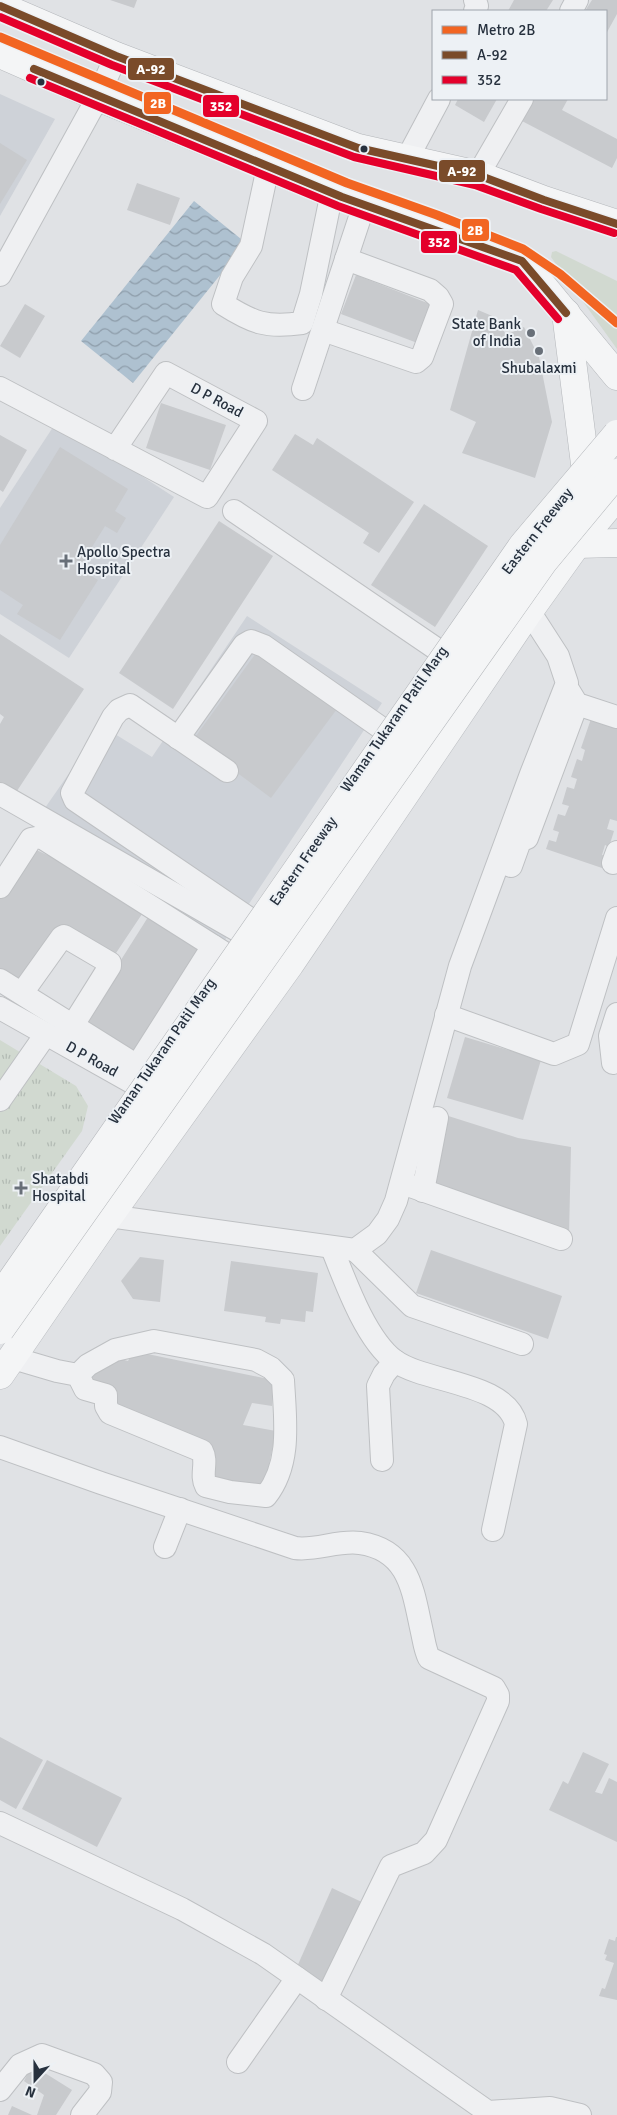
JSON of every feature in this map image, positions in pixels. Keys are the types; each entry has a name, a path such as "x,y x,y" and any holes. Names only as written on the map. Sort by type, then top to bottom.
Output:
{"main road":[{"path":"0,6 116,56 358,148 478,175 544,200 617,224"},
{"path":"0,54 98,97 268,167 364,205 522,261 617,376"},
{"path":"566,314 585,464"},
{"name":"Eastern Freeway","path":"0,1297 524,545 617,434"},
{"name":"Waman Tukaram Patil Marg","path":"0,1282 221,951 254,919 387,732 446,645 554,495 585,464 617,444"},
{"name":"Eastern Freeway","path":"0,1330 544,561 617,473"},
{"path":"7,1367 109,1216 311,934 490,668 577,544 617,496"},
{"path":"577,544 617,543"},
{"path":"446,645 490,668"},
{"path":"254,919 311,934"}],"street":[{"path":"0,275 98,97 116,56"},
{"path":"407,159 438,100"},
{"path":"478,175 521,100"},
{"path":"268,167 251,246 232,277 223,304 261,324 282,326 302,323 311,294 332,192"},
{"path":"303,389 364,205"},
{"path":"323,330 416,362 422,357 442,304 438,297 430,290 346,259"},
{"name":"D P Road","path":"0,388 207,497 256,421 166,373 115,448"},
{"path":"234,511 446,645"},
{"path":"530,611 558,656 569,693 577,704 617,717"},
{"path":"178,738 244,645 251,641 264,646 387,732"},
{"path":"412,1187 427,1081 460,966 567,683"},
{"path":"509,872 520,841 527,838 577,704"},
{"path":"227,771 130,705 119,710 113,717 72,793 75,800 254,919"},
{"path":"0,794 254,919"},
{"path":"0,887 31,839 41,837 221,951"},
{"path":"446,1015 554,1054 578,1044 617,918"},
{"path":"22,993 64,936 110,963 110,966 72,1025"},
{"path":"0,980 72,1025 140,1074"},
{"name":"D P Road","path":"0,1008 46,1034 140,1074 183,1112"},
{"path":"613,1063 610,1036 617,1014"},
{"path":"0,1100 46,1034"},
{"path":"355,1250 377,1234 412,1187 437,1118"},
{"path":"412,1187 561,1239"},
{"path":"109,1216 355,1250 412,1306 522,1344"},
{"path":"332,1248 355,1304 375,1339 395,1361 409,1368 489,1394 507,1406 514,1414 516,1424 493,1530"},
{"path":"154,1341 256,1360 271,1368 283,1380 286,1446 275,1484 266,1496 230,1492 206,1486 203,1480 204,1456 202,1451 110,1413 106,1406 106,1395 85,1388 78,1375 88,1365 116,1350 154,1341"},
{"path":"382,1460 378,1386 384,1374 395,1361"},
{"path":"7,1367 57,1371 78,1375"},
{"path":"0,1447 295,1548 307,1549 338,1542 358,1542 375,1546 391,1555 403,1568 410,1582 429,1658 494,1688 498,1695 498,1702 436,1840 424,1853 391,1866 326,1999"},
{"path":"165,1547 180,1510"},
{"path":"0,1823 182,1909 263,1954 488,2114 550,2108 580,2115"},
{"path":"238,2062 297,1978"},
{"path":"0,2090 20,2065 42,2055 94,2074 101,2082 100,2092 82,2115"}],"shaded area":[{"path":"0,94 55,119 0,216"},
{"name":"Apollo Spectra Hospital","path":"57,421 174,497 69,658 0,614 0,508"},
{"path":"247,616 382,703 223,943 31,828 102,726 152,757"}],"green space":[{"path":"556,251 617,281 617,349 551,257 552,252"},
{"name":"Shatabdi Hospital","path":"0,1040 76,1086 88,1106 82,1131 0,1246"}],"water":[{"path":"194,201 246,243 133,383 81,341"}],"building":[{"path":"110,0 137,0 134,8"},
{"path":"514,0 553,0 547,10 509,10"},
{"path":"592,0 617,0 617,14 607,32 607,10 586,10"},
{"path":"458,100 496,100 484,122 455,105"},
{"path":"532,100 567,100 562,110 617,139 617,158 612,168 520,120"},
{"path":"0,143 27,160 0,204"},
{"path":"137,183 180,198 170,225 127,210"},
{"path":"356,275 435,306 420,344 341,314"},
{"path":"25,304 45,316 20,358 0,346"},
{"path":"478,310 497,318 506,335 524,327 539,357 552,422 535,478 462,453 476,422 450,410"},
{"path":"161,403 226,425 210,470 146,448"},
{"path":"295,434 313,445 317,438 414,502 379,553 363,543 369,533 272,470"},
{"path":"0,435 27,450 3,492 0,490"},
{"path":"60,447 128,489 115,511 126,518 117,533 105,526 79,568 98,580 60,640 17,614 23,605 0,590 0,545"},
{"path":"424,504 488,546 435,627 371,585"},
{"path":"219,521 273,556 173,709 119,673"},
{"path":"0,634 84,689 13,797 0,789 0,724 4,717 0,714"},
{"path":"256,653 337,709 271,798 193,740"},
{"path":"593,713 617,721 617,821 610,819 607,829 614,831 609,847 605,845 602,855 606,856 602,868 546,849 549,840 556,842 559,832 553,830 558,814 565,816 569,806 562,804 567,787 574,789 577,779 571,777 577,759 582,761 585,750 581,748"},
{"path":"30,847 97,878 142,914 112,959 64,931 23,987 0,973 0,895"},
{"path":"150,914 204,950 138,1054 83,1020"},
{"path":"465,1037 541,1060 523,1120 447,1098"},
{"path":"442,1114 518,1138 571,1147 569,1235 433,1182"},
{"path":"431,1250 562,1296 548,1339 416,1293"},
{"path":"140,1257 164,1260 160,1302 133,1299 121,1281"},
{"path":"231,1261 318,1273 313,1312 306,1311 305,1322 281,1319 280,1324 265,1322 266,1317 224,1311"},
{"path":"133,1351 273,1380 272,1406 252,1403 243,1425 276,1431 264,1489 210,1477 213,1465 111,1409 85,1382 110,1356 128,1361"},
{"path":"0,1737 43,1760 16,1809 0,1800"},
{"path":"583,1752 609,1764 595,1792 602,1794 609,1778 617,1782 617,1842 549,1810 563,1781 568,1784"},
{"path":"47,1760 122,1798 97,1847 22,1809"},
{"path":"332,1888 366,1904 330,1985 296,1969"},
{"path":"616,1937 617,2000 599,1996 602,1988 605,1989 614,1963 605,1960 607,1955 604,1954 609,1939 615,1941"},
{"path":"32,2065 72,2090 56,2115 37,2115 44,2095 24,2081"},
{"path":"12,2106 32,2115 8,2115"}],"metro line":[{"name":"2B","path":"0,37 347,183 437,215 523,249 560,274 617,323"}],"transit line":[{"name":"A-92","path":"0,6 116,56 358,148 478,175 544,200 617,224"},
{"name":"352","path":"0,17 112,65 354,157 475,185 614,233"},
{"name":"A-92","path":"34,69 342,197 522,261 566,313"},
{"name":"352","path":"30,78 338,206 516,270 558,319"}],"place":[{"name":"State Bank of India","path":"531,333"},
{"name":"Shubalaxmi","path":"539,351"},
{"name":"Apollo Spectra Hospital","path":"66,561"},
{"name":"Shatabdi Hospital","path":"21,1188"}]}
